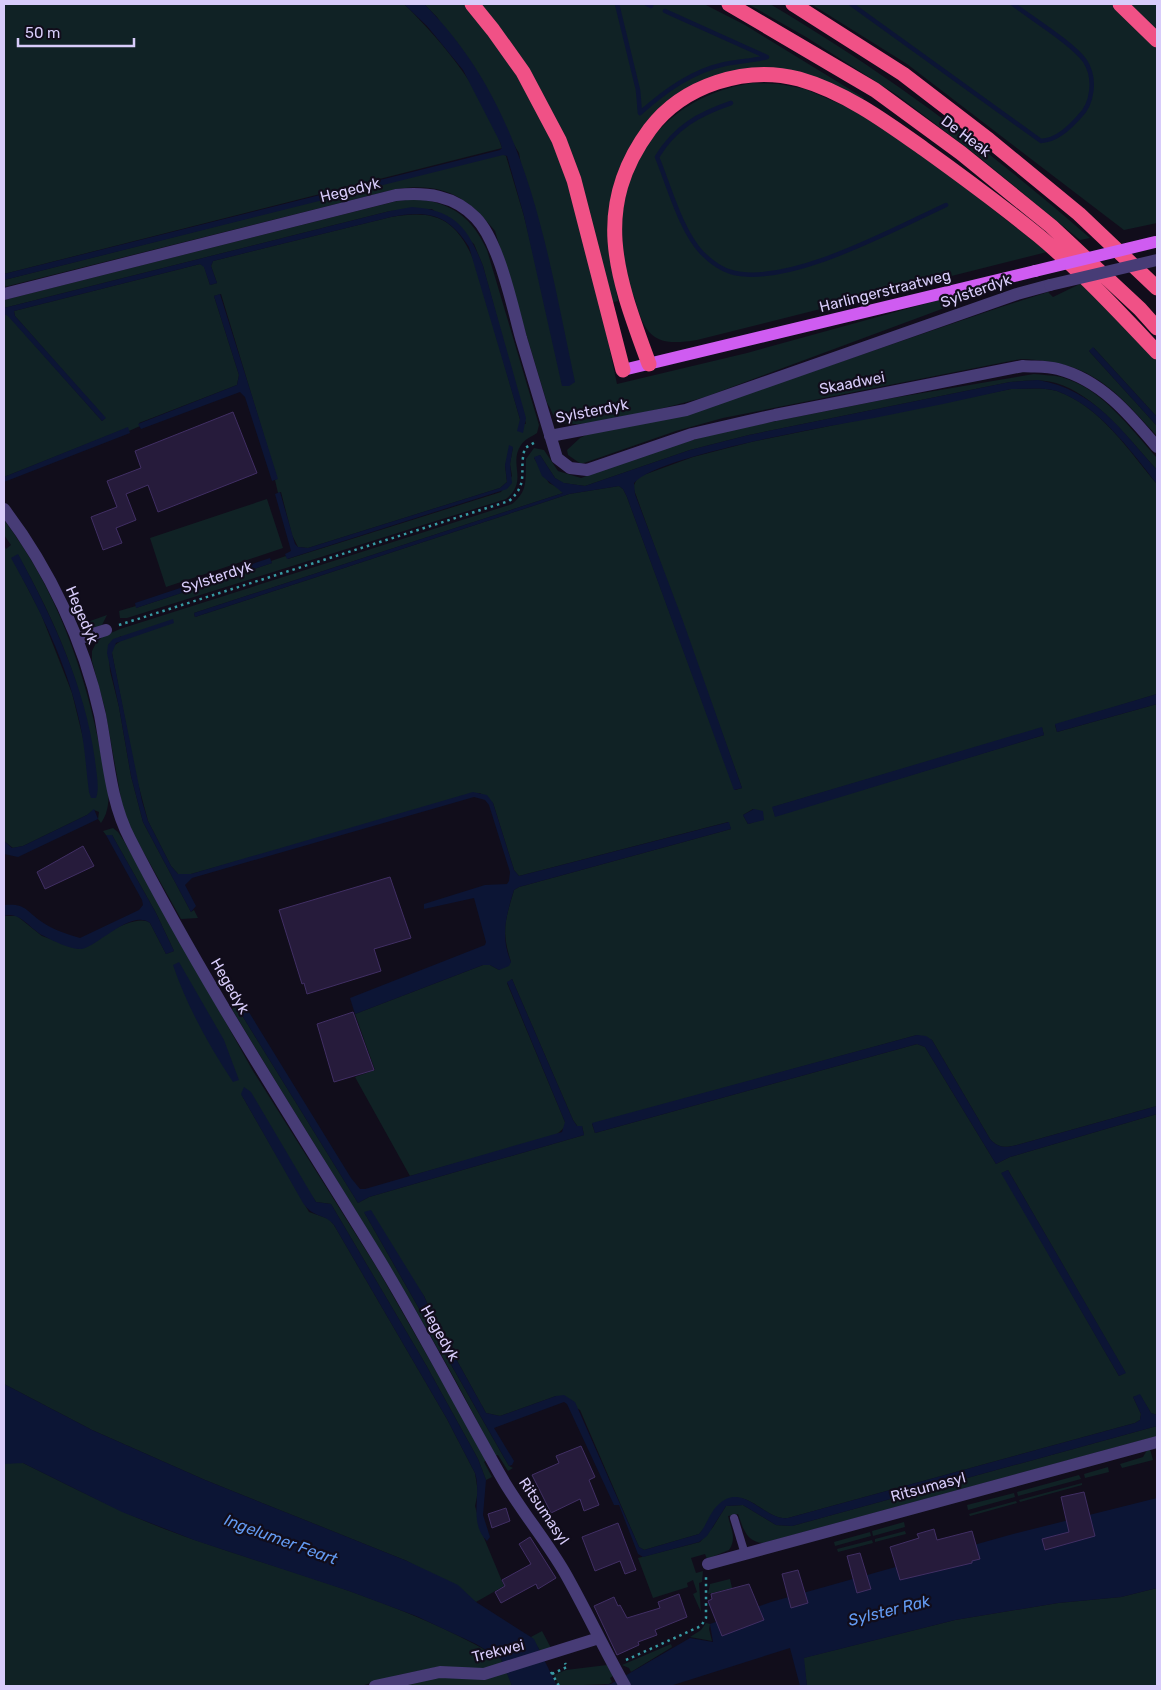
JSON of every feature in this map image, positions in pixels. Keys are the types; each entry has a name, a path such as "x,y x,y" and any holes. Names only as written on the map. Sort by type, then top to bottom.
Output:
{"highway":[{"path":"472,4 494,30 523,72 559,140 574,180 623,370"},
{"name":"De Heak","path":"729,4 875,90 961,153 1051,226 1140,309 1157,328"},
{"name":"De Heak","path":"793,4 903,74 990,140 1079,214 1157,288"},
{"path":"1120,4 1157,40"},
{"path":"649,364 623,292 617,263 616,207 622,178 638,147 652,127 673,105 697,90 736,78 770,75 798,79 835,93 889,124 951,168 1040,237 1116,309 1157,352"}],"main road":[{"name":"Harlingerstraatweg","path":"623,370 1156,242"}],"street":[{"name":"Hegedyk","path":"4,294 396,195 434,194 464,208 487,232 514,310 550,436"},
{"name":"Sylsterdyk","path":"550,436 686,410 1017,294 1157,260"},
{"name":"Skaadwei","path":"550,436 557,458 562,464 577,470 587,470 692,434 775,414 1023,366 1057,368 1085,378 1117,402 1157,447"},
{"name":"Hegedyk","path":"4,509 25,537 44,570 76,639 99,711 115,798 128,834 198,963 260,1069 382,1266 489,1454"},
{"path":"76,639 106,630"},
{"name":"Ritsumasyl","path":"708,1564 1157,1442"},
{"name":"Ritsumasyl","path":"489,1454 508,1488 565,1573 619,1676"},
{"name":"Trekwei","path":"375,1686 440,1672 476,1675 493,1672 599,1638"}],"lane":[{"path":"734,1518 745,1554"}],"path":[{"name":"Sylsterdyk","path":"106,630 509,501 519,493 523,484 521,461 525,448 550,436"},
{"path":"619,1676 701,1626 706,1618 705,1584"},
{"path":"558,1686 552,1673 560,1671"}],"shaded area":[{"path":"4,4 404,4 462,70 485,108 502,148 4,274"},
{"path":"424,4 463,4 497,44 525,87 548,133 567,182 595,283 617,384 747,353 990,286 993,290 705,397 609,420 572,424 559,421 547,403 495,231 474,208 452,194 440,190 412,187 396,189 4,287 4,280 503,154 506,156 524,216 544,298 519,153 437,17"},
{"path":"476,4 704,4 745,25 864,98 862,101 832,86 732,73 637,137 612,266 618,301 610,303 580,185"},
{"path":"748,4 770,4 896,85 975,143 1090,238 1080,240 979,157 897,95 806,37"},
{"path":"811,4 1114,4 1157,46 1157,223 1124,230 907,64"},
{"path":"1124,4 1157,4 1157,36"},
{"path":"753,83 779,84 805,89 854,110 934,163 1047,252 697,340 671,342 654,336 647,330 642,321 634,296 629,296 623,252 623,209 628,184 637,161 650,141 666,123 685,108 729,88"},
{"path":"417,199 441,204 460,214 475,229 487,250 539,425 537,433 524,441 518,452 516,459 517,479 513,492 506,499 127,618 120,618 119,611 136,606 136,608 272,563 271,561 286,556 288,559 501,492 512,476 510,464 513,447 505,465 507,482 500,488 308,548 298,547 292,535 281,492 278,493 275,480 277,479 221,294 214,296 239,375 237,385 139,423 140,426 129,431 127,428 4,477 4,314 8,315 102,421 105,418 15,316 14,311 200,264 204,266 210,285 217,283 211,266 213,261 391,217 423,215 435,217 455,229 470,252 477,268 521,423 526,424 483,266 474,244 432,209 390,211 4,308 4,300 397,201"},
{"path":"1084,282 1157,359 1157,417 1094,348 1089,351 1157,426 1157,436 1127,404 1099,380 1066,365 1021,359 723,418 676,431 581,464 568,455 567,450 580,438 590,433 682,416 998,308 1048,292 1053,297"},
{"path":"1034,374 1061,377 1076,382 1090,390 1114,410 1157,458 1157,470 1124,433 1085,397 1056,383 1045,381 1010,382 749,435 690,450 585,486 563,483 555,478 540,455 534,458 549,483 561,489 563,493 194,613 195,617 569,494 619,486 627,497 735,790 742,788 633,487 638,477 693,457 751,442 1011,389 1034,388 1057,391 1087,407 1113,431 1157,484 1157,694 1055,725 1057,732 1157,704 1157,1106 1017,1145 999,1146 990,1139 932,1040 917,1035 592,1124 595,1133 917,1044 925,1047 996,1164 1010,1157 1157,1114 1157,1415 1151,1413 1140,1395 1133,1397 1141,1414 1140,1420 1135,1423 788,1518 780,1518 773,1515 747,1500 732,1498 699,1534 644,1550 639,1547 580,1410 556,1396 500,1416 486,1413 434,1319 424,1296 364,1212 502,1454 509,1466 513,1468 508,1471 498,1455 495,1456 434,1342 368,1230 232,1009 239,1005 243,1010 240,1012 358,1203 369,1197 584,1135 582,1126 578,1127 573,1120 512,979 507,983 565,1122 565,1127 556,1135 410,1176 355,1077 375,1070 355,1014 483,965 490,965 499,970 511,962 506,942 505,926 514,890 519,887 731,829 728,822 519,876 514,870 493,803 480,793 191,874 178,874 171,866 148,821 136,776 112,653 112,647 122,640 121,636 108,645 110,671 119,707 131,776 143,822 191,912 194,910 198,918 181,919 130,828 122,804 105,709 92,661 92,651 102,637 120,629 512,504 524,489 526,459 534,448 544,450 558,471 581,478 660,450 716,433 887,399","holes":["1042,728 1044,735 775,816 773,807","753,809 764,819 748,824 743,815","1008,1170 1125,1373 1119,1376 1002,1173"]},
{"path":"267,499 283,548 166,587 150,538"},
{"path":"4,520 39,573 66,631 86,692 108,789 108,807 101,823 98,819 99,812 94,810 23,846 13,848 4,841 4,545 6,549 11,545 4,535","holes":["18,555 61,641 82,700 89,731 97,795 72,693 41,614 12,558"]},
{"path":"107,615 102,625 95,628 82,628 79,625"},
{"path":"113,828 124,841 253,1071 377,1268 487,1460 484,1462 492,1477 486,1480 478,1459 426,1365 331,1204 316,1202 241,1094 309,1212 329,1219 334,1225 447,1419 475,1473 478,1492 475,1506 484,1538 504,1586 476,1602 407,1561 205,1480 92,1430 4,1384 4,916 17,916 42,936 79,949 125,924 144,921 150,923 166,954 174,951 156,913 112,835 106,835 103,831"},
{"path":"1157,1426 1157,1436 763,1543 749,1537 738,1514 728,1516 733,1537 729,1550 707,1559 705,1554 691,1558 696,1573 703,1571 702,1582 699,1583 701,1612 693,1594 697,1592 693,1580 687,1583 688,1587 653,1598 638,1558 700,1542 713,1527 726,1506 743,1505 776,1525 792,1526"},
{"path":"1150,1449 1153,1460 1122,1468 1120,1464 1143,1457 1147,1450"},
{"path":"9,1462 23,1463 108,1504 173,1532 390,1606 465,1639 501,1659 503,1664 479,1670 438,1667 398,1675 361,1686 4,1686 4,1464"},
{"path":"1108,1467 1109,1472 1085,1478 1084,1474"},
{"path":"1079,1475 1081,1479 1018,1496 1017,1492"},
{"path":"1082,1483 1082,1485 1020,1502 1019,1500"},
{"path":"1014,1493 1015,1497 968,1510 967,1505"},
{"path":"1016,1501 1017,1503 970,1516 969,1514"},
{"path":"904,1522 905,1527 873,1536 872,1531"},
{"path":"905,1531 906,1534 875,1542 875,1539"},
{"path":"870,1532 871,1536 835,1546 834,1542"},
{"path":"872,1540 873,1543 838,1552 837,1549"},
{"path":"730,1579 732,1588 708,1594 710,1584"},
{"path":"1157,1588 1157,1686 807,1686 803,1658 955,1620 1058,1603 1121,1597"},
{"path":"706,1623 710,1624 709,1629 712,1641 690,1637 701,1630"},
{"path":"542,1631 551,1648 541,1652 531,1637"},
{"path":"671,1644 672,1647 631,1672 629,1668 622,1665"},
{"path":"607,1665 613,1676 610,1678 612,1682 609,1684 559,1686 554,1675 566,1670"},
{"path":"507,1672 512,1686 391,1686 415,1680"}],"water":[{"path":"404,4 424,4 459,44 487,87 509,133 527,180 542,230 575,382 569,386 562,386 524,216 507,156 503,155 4,280 4,274 500,150 502,148 500,142 463,70 427,26"},
{"path":"412,207 439,212 449,217 458,223 472,241 483,266 526,418 523,433 517,431 520,419 469,247 453,227 436,217 416,214 391,217 213,261 211,266 217,283 210,285 204,267 200,264 14,311 15,316 106,418 102,421 8,316 4,314 4,308"},
{"path":"220,294 278,479 272,481 245,397 240,392 141,429 138,424 237,385 239,375 214,296"},
{"path":"1093,347 1157,417 1157,426 1089,351"},
{"path":"1038,380 1058,385 1076,393 1091,402 1105,414 1157,470 1157,484 1113,430 1087,407 1057,391 1034,388 1011,389 746,443 675,462 649,472 634,483 635,494 683,621 742,788 734,790 627,497 619,486 569,494 195,617 194,613 563,493 542,476 534,457 540,455 555,478 564,483 585,486 690,450 749,435 1010,382"},
{"path":"128,427 130,433 4,482 4,477"},
{"path":"509,445 513,447 510,464 512,483 507,489 287,559 285,554 291,551 275,494 280,492 295,544 298,547 308,548 500,488 507,482 505,465"},
{"path":"18,554 55,628 84,706 95,760 98,789 96,798 91,798 89,792 82,732 75,702 52,638 11,558"},
{"path":"270,558 272,563 136,608 135,603"},
{"path":"173,619 174,623 116,643 112,653 142,801 148,821 171,866 178,874 191,874 473,792 487,795 493,803 514,870 519,876 729,822 731,829 519,887 514,890 505,926 506,943 511,962 509,966 499,970 490,965 483,965 355,1014 350,998 485,945 486,942 474,898 424,909 424,904 485,885 507,884 509,881 510,872 489,805 485,800 474,797 192,878 185,885 196,906 191,912 143,822 131,776 107,653 108,645 113,639"},
{"path":"1157,694 1157,704 1057,732 1055,724"},
{"path":"1042,727 1044,735 775,817 772,807"},
{"path":"94,809 98,819 18,857 4,854 4,841 12,848 23,846 87,815"},
{"path":"754,809 763,811 764,820 748,824 743,815"},
{"path":"106,835 112,835 156,913 174,951 166,954 150,923 142,920 123,925 86,948 76,949 48,938 20,918 9,915 4,916 4,905 17,905 60,932 80,938 139,910 143,905 142,900"},
{"path":"179,962 224,1040 239,1080 233,1082 199,1025 173,965"},
{"path":"512,979 573,1120 577,1126 582,1126 584,1135 369,1197 358,1203 240,1012 247,1009 351,1178 360,1189 365,1189 562,1132 565,1122 507,982"},
{"path":"917,1035 926,1036 932,1040 990,1139 999,1146 1017,1145 1157,1106 1157,1114 1010,1157 996,1164 925,1047 917,1044 595,1133 592,1123"},
{"path":"244,1087 251,1092 316,1202 331,1204 426,1365 478,1459 486,1480 483,1515 490,1537 487,1541 481,1534 478,1526 477,1481 475,1473 447,1419 334,1225 331,1221 311,1212 303,1203 241,1094"},
{"path":"1008,1170 1126,1373 1119,1376 1001,1173"},
{"path":"371,1210 424,1296 434,1319 486,1413 500,1416 556,1396 564,1395 575,1402 639,1547 644,1550 699,1534 715,1508 727,1499 736,1497 745,1499 770,1514 788,1518 1135,1423 1140,1420 1141,1414 1133,1397 1140,1394 1151,1413 1157,1415 1157,1426 792,1526 776,1525 743,1505 726,1506 707,1536 699,1542 643,1557 638,1554 619,1505 614,1505 567,1404 564,1402 494,1428 514,1461 509,1466 364,1212"},
{"name":"Ingelumer Feart","path":"4,1384 92,1430 205,1480 407,1561 458,1585 476,1602 534,1639 557,1686 512,1686 501,1659 476,1644 416,1616 349,1591 194,1540 122,1512 23,1463 4,1464"},
{"name":"Sylster Rak","path":"1157,1498 1157,1588 1121,1597 1058,1603 955,1620 804,1658 807,1686 800,1686 790,1648 670,1686 597,1686 611,1684 690,1638 713,1642 710,1624 771,1602 1013,1534"}],"building":[{"path":"233,412 257,473 158,512 148,485 126,494 136,520 116,528 122,543 103,550 91,517 117,507 107,481 141,468 135,451"},
{"path":"83,846 94,866 45,889 37,872"},
{"path":"390,877 411,938 374,949 381,971 307,994 304,983 302,984 279,910"},
{"path":"353,1012 374,1070 334,1082 317,1024"},
{"path":"581,1446 595,1477 589,1480 599,1505 584,1511 580,1499 551,1513 532,1475 559,1463 556,1456"},
{"path":"1084,1492 1095,1536 1045,1550 1042,1539 1069,1532 1061,1497"},
{"path":"506,1508 510,1521 492,1528 488,1514"},
{"path":"618,1523 636,1570 625,1574 620,1561 595,1571 582,1537"},
{"path":"934,1529 937,1540 972,1531 980,1559 972,1561 972,1563 900,1580 890,1547 919,1538 917,1534"},
{"path":"530,1537 556,1578 538,1589 536,1584 501,1603 495,1592 505,1586 502,1580 531,1564 519,1544"},
{"path":"860,1553 871,1589 857,1593 847,1556"},
{"path":"798,1570 808,1603 791,1608 782,1574"},
{"path":"749,1584 764,1620 722,1636 708,1601 712,1599 711,1594"},
{"path":"679,1594 687,1617 655,1630 657,1635 638,1642 639,1645 617,1655 594,1606 614,1597 627,1618 660,1608 658,1602"}],"waterway":[{"path":"617,4 638,90 640,113"},
{"path":"647,4 651,6"},
{"path":"851,4 1041,141 1047,140 1062,133 1084,112 1090,98 1091,75 1085,61 1071,46 1013,4"},
{"path":"640,113 669,90 701,72 725,64 767,57 665,11"},
{"path":"731,103 708,112 689,123 672,137 657,157 676,208 688,233 702,253 723,269 754,275 781,272 810,264 870,241 946,205"}]}
